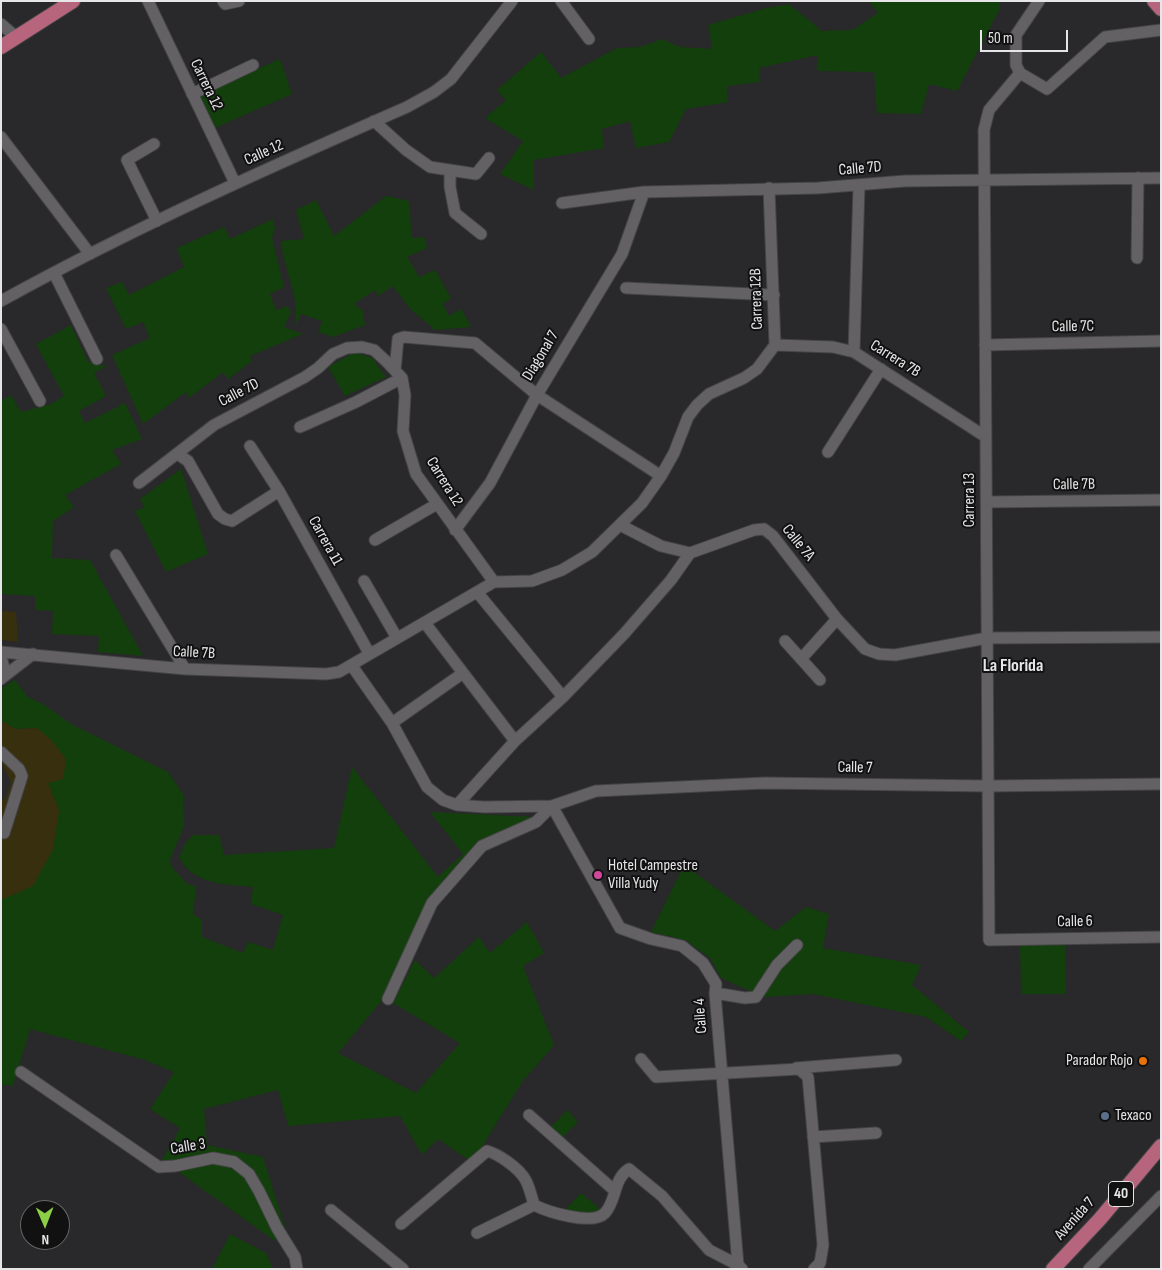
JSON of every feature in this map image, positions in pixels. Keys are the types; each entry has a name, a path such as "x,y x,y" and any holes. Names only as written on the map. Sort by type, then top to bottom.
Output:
{"main road":[{"path":"1,47 73,1"},
{"path":"1154,1 1161,9"},
{"name":"Avenida 7","path":"1053,1269 1100,1219 1161,1146"}],"street":[{"name":"Carrera 12","path":"148,1 235,183"},
{"path":"223,1 225,4 239,1"},
{"name":"Calle 12","path":"1,301 54,272 235,183 407,107 434,92 450,79 512,1"},
{"path":"561,1 589,39"},
{"path":"1039,1 1016,36 1016,65 1020,73 1048,89 1104,37 1161,30"},
{"path":"1,24 16,37"},
{"path":"192,94 253,65"},
{"name":"Carrera 13","path":"989,940 984,130 989,110 1020,73"},
{"path":"374,121 406,150 430,167 476,174 489,158"},
{"path":"1,137 90,254"},
{"path":"154,144 127,160 157,221"},
{"path":"450,170 450,187 455,213 481,234"},
{"path":"1137,258 1138,178"},
{"name":"Calle 7D","path":"562,203 644,192 859,186 906,181 1161,178"},
{"path":"854,352 859,186"},
{"name":"Carrera 12B","path":"494,582 532,581 562,570 592,552 642,504 674,453 688,417 697,405 709,394 744,378 757,369 775,345 769,188"},
{"name":"Diagonal 7","path":"455,530 490,483 537,395 622,254 644,192"},
{"path":"54,272 96,359"},
{"path":"626,288 774,295"},
{"path":"1,329 40,401"},
{"name":"Carrera 12","path":"494,582 416,474 403,431 405,395 398,374 398,339 404,337 475,344 537,395"},
{"name":"Calle 7C","path":"985,345 1161,341"},
{"name":"Carrera 7B","path":"775,345 833,347 854,352 986,437"},
{"name":"Calle 7D","path":"138,483 179,455 214,425 305,377 333,354 347,348 362,347 374,350 398,374"},
{"path":"828,452 881,369"},
{"path":"300,427 356,402 398,374"},
{"path":"537,395 661,476"},
{"name":"Carrera 11","path":"250,446 279,491 369,653"},
{"path":"179,455 188,461 218,514 225,519 232,521 279,491"},
{"name":"Calle 7B","path":"987,502 1161,500"},
{"path":"375,540 437,504"},
{"path":"457,805 515,742 563,697 624,634 671,580 690,553 661,546 620,525"},
{"name":"Calle 7A","path":"690,553 764,528 773,536 837,619 865,649 879,654 895,655 987,638 1161,638"},
{"path":"116,555 186,669"},
{"path":"364,581 397,638"},
{"name":"Calle 7B","path":"1,652 186,669 326,674 339,672 352,666 369,653 494,582"},
{"path":"477,592 563,697"},
{"path":"801,659 837,619"},
{"path":"424,622 515,742"},
{"path":"785,641 820,680"},
{"path":"2,678 33,654"},
{"path":"1,657 5,664 2,678"},
{"path":"352,666 392,723 427,787 443,800 457,805 484,807 552,806"},
{"path":"392,723 464,673"},
{"path":"1,752 19,769 22,776 4,833"},
{"name":"Calle 7","path":"552,806 596,791 764,783 988,786 1161,784"},
{"path":"388,998 432,903 482,846 536,822 552,806"},
{"name":"Calle 4","path":"552,806 620,928 651,939 682,946 703,963 716,984 714,993 737,1267"},
{"name":"Calle 6","path":"989,940 1161,937"},
{"path":"714,993 745,998 756,997 777,965 797,944"},
{"path":"641,1059 656,1077 799,1069 804,1072 808,1077 823,1245 820,1263 814,1269"},
{"path":"722,1073 896,1060"},
{"name":"Calle 3","path":"21,1072 159,1167 175,1166 213,1158 234,1162 249,1174 277,1228 303,1268"},
{"path":"528,1115 615,1191"},
{"path":"813,1137 876,1133"},
{"path":"401,1224 487,1151 494,1152 523,1173 528,1183 534,1206"},
{"path":"477,1233 534,1206 545,1211 592,1220 605,1213 621,1174 629,1169 662,1196 709,1250 737,1267"},
{"path":"1098,1266 1161,1196"},
{"path":"331,1210 403,1269"}],"green space":[{"path":"869,1 1000,1 1000,8 957,91 929,84 921,114 877,113 874,72 817,71 818,55 759,68 760,82 727,86 728,102 686,109 669,142 636,148 630,121 602,129 604,148 534,160 534,190 500,174 523,141 485,118 506,100 497,90 541,52 561,78 617,48 640,47 662,39 680,47 712,49 708,25 766,8 789,4 822,31 852,30 878,13"},
{"path":"280,59 292,94 215,128 199,95"},
{"path":"386,196 409,201 412,238 424,237 427,248 407,257 419,277 435,270 451,298 443,304 449,316 461,309 471,327 433,330 432,327 411,310 393,286 378,296 375,290 354,304 363,311 365,325 333,337 318,332 322,321 301,314 297,324 295,323 295,303 281,241 304,239 296,210 316,200 334,236"},
{"path":"273,219 275,228 272,238 284,287 270,294 276,310 287,306 291,312 284,327 303,334 250,356 252,361 228,379 223,372 189,398 186,392 143,424 112,355 150,338 143,322 126,329 106,288 122,282 129,295 184,267 177,248 224,227 230,239"},
{"path":"71,325 88,362 106,366 94,373 106,396 79,411 85,423 125,403 142,439 112,450 121,464 65,495 74,507 53,521 52,558 90,560 143,656 98,652 99,636 52,634 53,611 35,610 35,596 1,594 1,401 11,395 21,412 51,404 64,396 36,344"},
{"path":"355,352 372,358 386,377 345,396 328,367"},
{"path":"181,469 208,554 166,572 135,511 144,507 140,499"},
{"path":"15,680 28,697 43,704 71,724 168,772 183,794 184,826 170,860 171,866 186,883 196,887 193,914 202,920 202,937 243,953 248,942 273,950 283,915 251,904 253,887 211,882 193,874 179,858 185,844 193,835 219,835 224,855 334,848 352,767 438,877 463,854 430,812 535,817 478,842 479,846 430,902 383,999 338,1053 416,1093 460,1043 393,1003 415,960 434,978 479,937 490,953 527,922 544,953 523,966 554,1045 522,1082 480,1150 470,1161 438,1139 422,1155 400,1116 288,1126 278,1090 204,1109 207,1145 263,1157 286,1231 275,1241 162,1160 180,1128 150,1109 174,1072 145,1060 30,1029 13,1086 1,1084 1,899 59,811 48,783 37,728 16,729 1,721 1,688"},
{"path":"684,865 775,931 806,907 829,914 823,948 921,965 912,985 969,1032 961,1041 926,1017 813,994 764,997 721,978 710,958 685,940 651,932"},
{"path":"1065,942 1066,994 1021,994 1020,943"},
{"path":"567,1110 578,1122 559,1141 547,1131"},
{"path":"581,1193 605,1213 561,1214"},
{"path":"230,1234 266,1253 273,1269 212,1269"}],"sand":[{"path":"1,611 16,612 18,642 1,640"},
{"path":"1,721 16,729 37,728 51,740 66,759 63,779 48,783 59,811 53,849 33,886 1,900 1,801 6,798 11,782 1,762"}],"place":[{"name":"Hotel Campestre Villa Yudy","path":"598,875"},
{"name":"Parador Rojo","path":"1143,1061"},
{"name":"Texaco","path":"1105,1116"}],"district":[{"name":"La Florida","path":"1013,666"}]}
